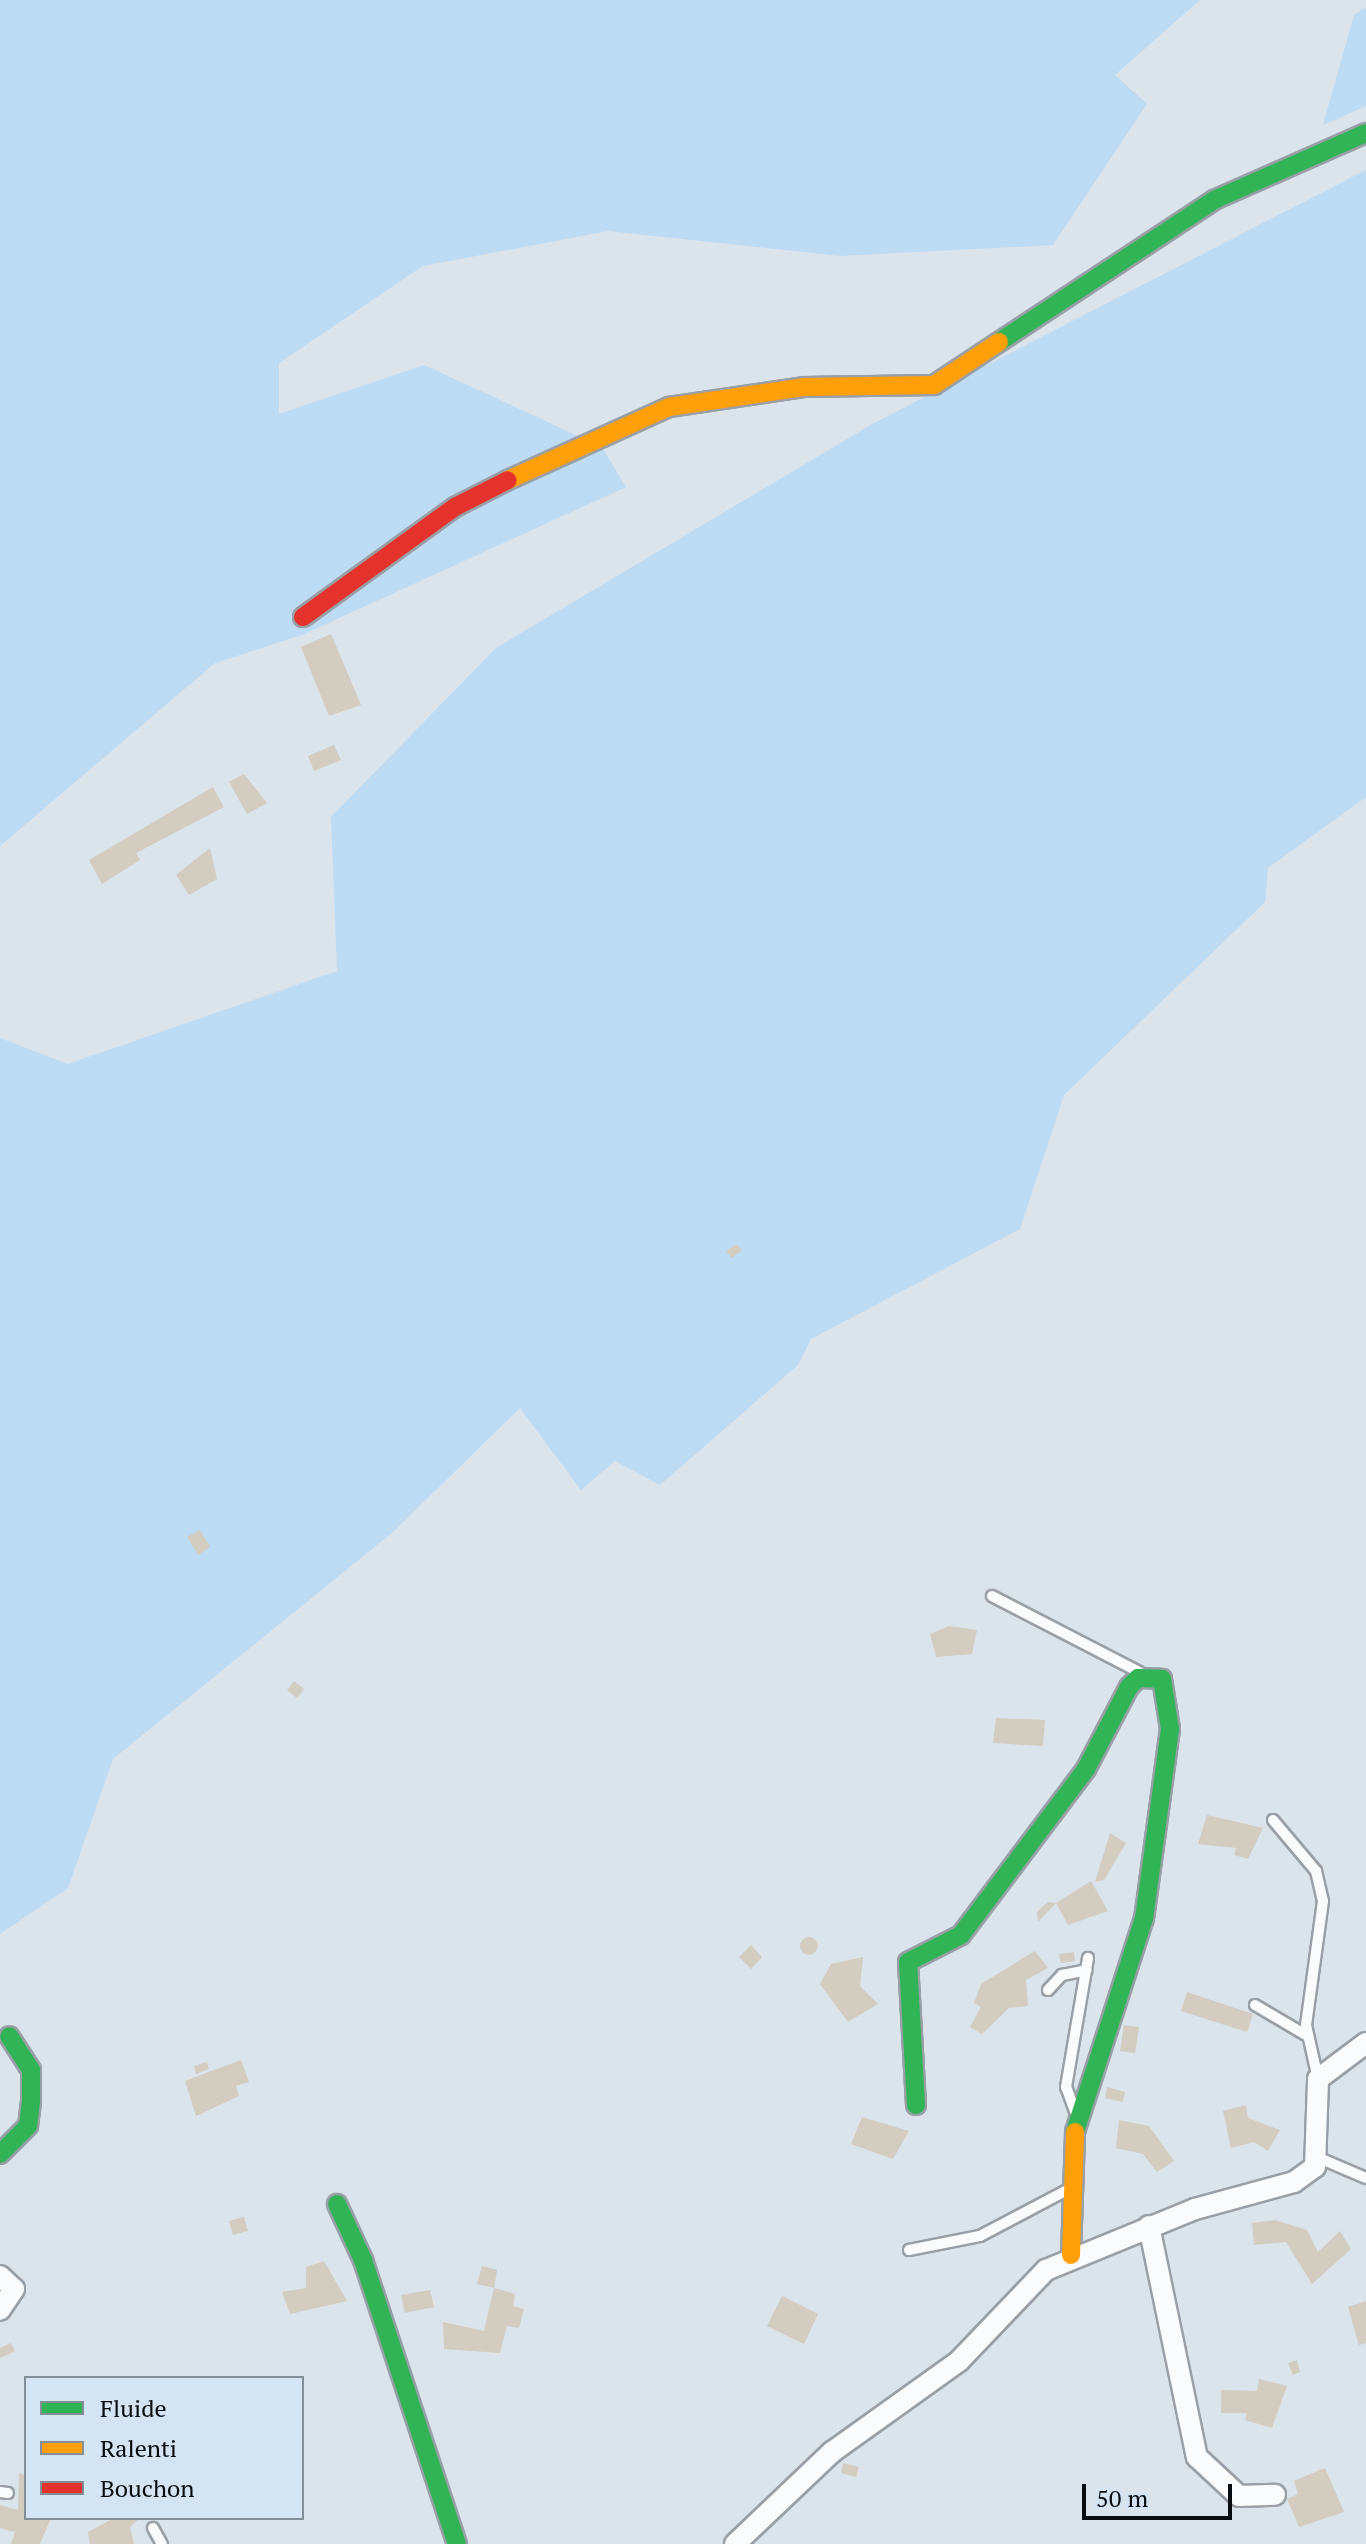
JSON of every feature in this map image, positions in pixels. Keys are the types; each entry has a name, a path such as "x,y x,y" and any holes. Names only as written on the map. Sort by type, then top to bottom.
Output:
{"street":[{"path":"303,617 455,507 621,423 669,407 804,387 934,385 1214,200 1366,133"},
{"path":"916,2105 908,1962 961,1935 1086,1769 1129,1687 1148,1677 1162,1679 1170,1692 1170,1729 1144,1918 1077,2115 1071,2255"},
{"path":"0,2154 28,2126 31,2100 31,2070 9,2036"},
{"path":"735,2544 832,2452 959,2361 1046,2270 1071,2255 1149,2226 1294,2182 1317,2157 1318,2079 1366,2043"},
{"path":"337,2204 363,2260 457,2544"},
{"path":"1149,2226 1197,2457 1239,2496 1275,2495"},
{"path":"0,2276 14,2289 0,2310"}],"lane":[{"path":"992,1596 1148,1677"},
{"path":"1273,1820 1316,1871 1323,1901 1306,2035 1318,2079"},
{"path":"1077,2115 1066,2087 1088,1958"},
{"path":"1048,1990 1062,1975 1087,1970"},
{"path":"1255,2005 1306,2035"},
{"path":"1317,2157 1366,2178"},
{"path":"909,2250 980,2236 1047,2196 1075,2188"},
{"path":"153,2528 162,2544"}],"shaded area":[{"path":"0,0 1200,0 1115,75 1147,104 1053,245 840,256 608,231 423,266 279,363 279,414 424,365 602,447 626,487 302,635 215,663 0,846"},
{"path":"1366,7 1366,106 1323,125 1354,15"},
{"path":"1366,170 1366,797 1268,868 1265,902 1064,1095 1020,1229 811,1339 798,1365 660,1485 615,1461 581,1490 520,1408 393,1532 113,1759 68,1888 0,1934 0,1038 68,1064 337,971 331,817 496,648 874,423"}],"building":[{"path":"331,634 361,705 329,716 301,647"},
{"path":"334,745 341,760 314,771 308,756"},
{"path":"244,774 267,803 247,814 229,782"},
{"path":"213,787 224,807 136,853 140,860 102,884 89,860"},
{"path":"210,848 217,879 189,895 176,875"},
{"path":"737,1244 742,1250 732,1258 726,1251"},
{"path":"200,1530 210,1547 198,1555 187,1537"},
{"path":"949,1626 977,1630 972,1654 936,1657 930,1634"},
{"path":"294,1681 304,1689 297,1698 287,1690"},
{"path":"996,1718 1045,1720 1043,1746 993,1743"},
{"path":"1207,1815 1263,1828 1248,1859 1234,1855 1236,1848 1198,1844"},
{"path":"1110,1833 1126,1843 1104,1880 1095,1882"},
{"path":"1091,1881 1108,1911 1068,1925 1056,1903"},
{"path":"1048,1902 1056,1903 1038,1922 1037,1912"},
{"path":"805,1937 813,1937 818,1946 816,1953 805,1955 800,1950 800,1942"},
{"path":"751,1945 762,1957 751,1969 739,1957"},
{"path":"1035,1951 1048,1968 1026,1980 1028,2006 1009,2008 982,2034 970,2027 981,2007 974,2003 981,1984"},
{"path":"1074,1952 1075,1961 1061,1963 1059,1954"},
{"path":"863,1957 860,1986 878,2004 848,2022 820,1984 831,1964"},
{"path":"1187,1992 1253,2014 1247,2032 1181,2011"},
{"path":"1124,2025 1139,2027 1135,2053 1120,2051"},
{"path":"241,2060 249,2082 236,2086 239,2096 196,2116 185,2081"},
{"path":"207,2062 209,2069 196,2074 194,2066"},
{"path":"1107,2087 1125,2092 1123,2102 1105,2098"},
{"path":"1246,2105 1248,2118 1280,2130 1268,2151 1254,2142 1231,2148 1223,2111"},
{"path":"862,2117 909,2131 893,2159 851,2144"},
{"path":"1119,2120 1149,2126 1174,2161 1157,2172 1143,2154 1116,2148"},
{"path":"244,2217 248,2231 233,2235 229,2221"},
{"path":"1275,2220 1307,2230 1318,2252 1340,2231 1351,2249 1312,2284 1286,2242 1254,2245 1252,2223"},
{"path":"324,2261 347,2301 290,2314 282,2292 306,2288 306,2267"},
{"path":"482,2266 497,2270 494,2288 477,2284"},
{"path":"494,2288 515,2294 513,2306 524,2309 519,2328 507,2326 500,2353 444,2349 443,2322 484,2331"},
{"path":"430,2290 434,2307 405,2313 401,2295"},
{"path":"782,2296 818,2314 804,2344 767,2326"},
{"path":"1366,2301 1366,2343 1359,2345 1348,2307"},
{"path":"11,2343 15,2351 0,2358 0,2348"},
{"path":"1297,2360 1300,2372 1293,2375 1288,2363"},
{"path":"1259,2379 1287,2386 1272,2428 1245,2420 1247,2413 1221,2413 1221,2390 1257,2391"},
{"path":"843,2463 859,2467 856,2477 841,2473"},
{"path":"1325,2468 1344,2512 1299,2527 1287,2499 1298,2494 1294,2481"},
{"path":"19,2473 24,2474 24,2520 50,2520 40,2544 11,2544 15,2532 0,2528 0,2505 18,2510"},
{"path":"110,2520 138,2520 130,2527 134,2544 90,2544 88,2532"}],"traffic: fast":[{"path":"999,342 1214,200 1366,133"},
{"path":"916,2105 908,1962 961,1935 1086,1769 1129,1687 1138,1678 1162,1679 1170,1729 1144,1918 1075,2132"},
{"path":"0,2154 28,2126 31,2100 31,2070 9,2036"},
{"path":"337,2204 363,2260 457,2544"}],"traffic: slow":[{"path":"508,480 669,407 804,387 934,385 999,342"},
{"path":"1071,2255 1075,2132"}],"traffic: jam":[{"path":"303,617 455,507 508,480"}]}
